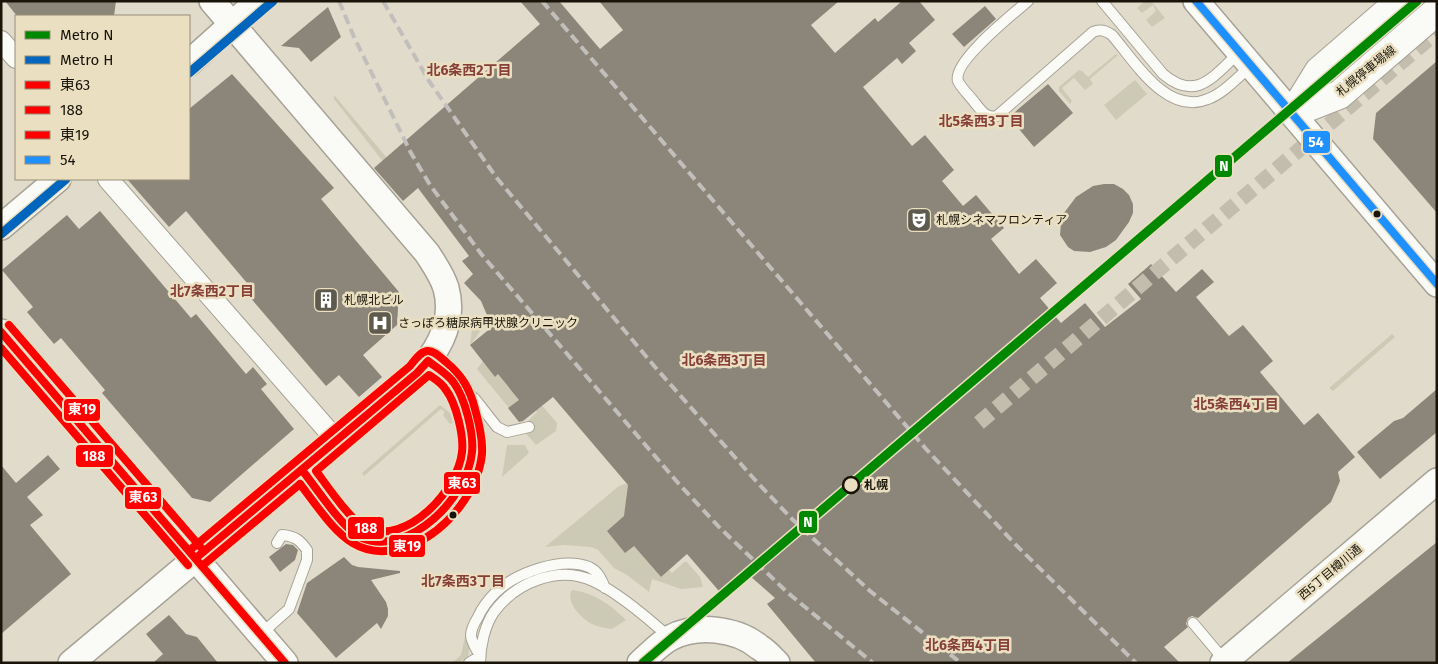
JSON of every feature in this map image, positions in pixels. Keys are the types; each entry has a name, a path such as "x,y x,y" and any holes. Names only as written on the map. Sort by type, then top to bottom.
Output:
{"main road":[{"path":"1293,114 1319,71 1400,1"},
{"name":"札幌停車場線","path":"1293,114 1338,96 1437,11"}],"street":[{"path":"71,663 417,373 428,361 440,342 447,321 446,288 427,253 212,1"},
{"path":"190,62 258,1"},
{"path":"1196,1 1437,284"},
{"path":"1,41 15,57"},
{"path":"1,227 57,180"},
{"path":"109,180 337,441"},
{"path":"1,332 285,663"},
{"name":"西5丁目樽川通","path":"1224,662 1437,481"},
{"path":"640,663 670,638 694,630 712,629 736,635 758,646 777,663"}],"lane":[{"path":"1028,1 981,43 962,63 958,72 958,82 985,114 992,117 996,116 1093,32 1098,30 1106,31 1112,35 1157,88 1179,100 1190,102 1208,99 1218,94 1246,59"},
{"path":"1102,1 1163,74 1182,86 1198,87 1246,59"},
{"path":"428,361 475,399 497,427 507,432 530,427"},
{"path":"302,470 348,526 361,538 388,541 406,537 424,527 446,508 450,502 467,473 472,453 471,433 467,414 454,383"},
{"path":"261,634 289,609 307,560 307,550 297,538 282,535 277,543"},
{"path":"469,663 480,659 484,633 494,613 504,600 534,581 552,576 571,575 593,581 646,617 670,638"},
{"path":"1193,623 1224,662"}],"shaded area":[{"path":"1145,1 1151,1 1165,18 1152,27 1146,20 1156,11 1153,5 1142,13 1137,8"},
{"path":"1116,54 1118,55 1090,79 1093,84 1085,90 1074,78 1062,88 1072,101 1070,104 1059,91 1059,87 1079,70 1088,77"},
{"path":"1135,80 1147,94 1116,120 1104,105"},
{"path":"334,95 388,159 388,168 334,99"},
{"path":"478,318 485,326 470,345 473,322"},
{"path":"1392,334 1395,337 1333,391 1329,388"},
{"path":"483,361 495,377 498,374 510,389 527,388 557,423 556,431 536,445 521,428 537,412 523,397 509,408 477,369"},
{"path":"440,405 450,413 453,423 450,424 443,415 445,412 441,409 364,476 362,473"},
{"path":"507,445 525,445 529,453 502,477"},
{"path":"630,484 641,554 661,577 669,570 672,573 684,562 687,562 700,577 703,587 681,589 652,579 649,592 627,575 614,568 598,550 591,547 563,545 545,547 619,486"},
{"path":"572,590 594,596 614,609 626,620 612,629 592,624 579,614 572,604 570,595"},
{"path":"467,636 470,644 468,657 458,663 452,663 461,655 465,637"}],"building":[{"path":"5,1 116,1 114,15 16,15"},
{"path":"520,1 559,1 600,49 623,30 599,1 839,1 811,25 835,53 875,18 878,22 902,1 919,1 935,20 909,43 916,51 902,64 897,58 863,87 912,146 925,135 954,170 942,181 963,206 976,195 1004,228 991,239 1019,274 1036,259 1057,283 1040,298 1061,323 1085,303 1105,327 1141,299 1128,284 1151,264 1176,292 1202,269 1214,282 1196,297 1229,336 1243,325 1273,361 1260,372 1304,425 1318,413 1355,457 1338,472 1340,481 1331,502 1198,618 1192,616 1188,618 1186,624 1188,627 1164,647 1180,663 816,663 767,604 775,598 750,576 725,598 687,554 661,577 634,546 625,553 607,531 624,516 628,485 553,397 523,421 519,422 508,408 519,400 498,374 495,377 470,345 492,327 481,301 464,283 473,274 462,261 469,256 418,188 403,201 374,168 540,24"},
{"path":"985,6 996,19 964,47 952,34"},
{"path":"328,7 341,37 311,62 299,48 281,46"},
{"path":"1437,61 1437,213 1373,139 1376,113"},
{"path":"232,74 334,188 321,199 399,292 397,325 363,355 382,377 359,397 339,375 326,386 242,288 247,283 186,211 169,227 128,180 190,180 190,108"},
{"path":"1048,84 1073,113 1034,147 1009,117"},
{"path":"1114,184 1129,195 1133,204 1133,213 1129,222 1116,240 1106,247 1090,252 1074,251 1068,247 1060,235 1064,213 1076,197 1093,186"},
{"path":"100,211 191,318 196,314 246,374 253,367 267,384 261,389 294,429 210,502 192,498 102,393 105,390 61,338 54,344 27,312 33,307 2,270 67,215 79,229"},
{"path":"1437,389 1437,432 1380,479 1357,452 1394,421 1403,418"},
{"path":"48,455 60,469 27,497 43,515 30,525 71,574 1,634 1,465 16,483"},
{"path":"1437,542 1437,663 1287,663"},
{"path":"286,544 293,545 298,550 295,560 280,572 269,557"},
{"path":"344,557 352,565 358,567 400,571 400,573 371,580 386,602 388,616 381,629 377,623 336,658 297,613 307,583"},
{"path":"169,615 186,634 197,637 218,663 153,663 163,654 146,634"}],"tunnel":[{"path":"979,423 1437,32"}],"railway":[{"path":"339,1 354,37 411,153 430,185 482,255 679,484 720,528 788,593 873,663"},
{"path":"383,1 429,81 496,177 655,367 792,519 870,591 961,663"},
{"path":"542,1 926,449 1017,546 1136,663"}],"metro line":[{"name":"H","path":"190,72 273,1"},
{"name":"N","path":"643,663 1417,1"},
{"name":"H","path":"1,234 65,180"}],"transit line":[{"name":"54","path":"1196,1 1437,284"},
{"name":"東19","path":"9,325 204,551"},
{"name":"東63","path":"1,332 285,663"},
{"name":"188","path":"1,348 188,565"},
{"name":"東19","path":"190,550 410,366 422,353 430,351 437,355 452,367 465,383 473,402 482,443 479,468 468,495 459,507 449,519 427,537 414,544 393,550 375,551 360,547 346,539 334,528 300,484"},
{"name":"東63","path":"302,470 339,518 355,534 362,538 380,542 399,539 417,531 433,519 448,504 460,487 468,469 472,452 472,436 462,398 454,383 428,361"},
{"name":"東63","path":"196,558 417,373 428,361"},
{"name":"188","path":"429,375 444,388 450,396 456,411 462,445 458,467 441,497 428,511 413,522 398,529 382,531 366,528 346,511 316,471 429,375"},
{"name":"188","path":"202,566 300,484"}],"place":[{"name":"札幌シネマフロンティア","path":"919,220"},
{"name":"札幌北ビル","path":"326,300"},
{"name":"さっぽろ糖尿病甲状腺クリニック","path":"380,323"},
{"name":"札幌","path":"851,485"}],"district":[{"name":"北6条西2丁目","path":"469,70"},
{"name":"北5条西3丁目","path":"981,121"},
{"name":"北7条西2丁目","path":"212,291"},
{"name":"北6条西3丁目","path":"724,360"},
{"name":"北5条西4丁目","path":"1236,404"},
{"name":"北7条西3丁目","path":"463,581"},
{"name":"北6条西4丁目","path":"968,645"}]}
